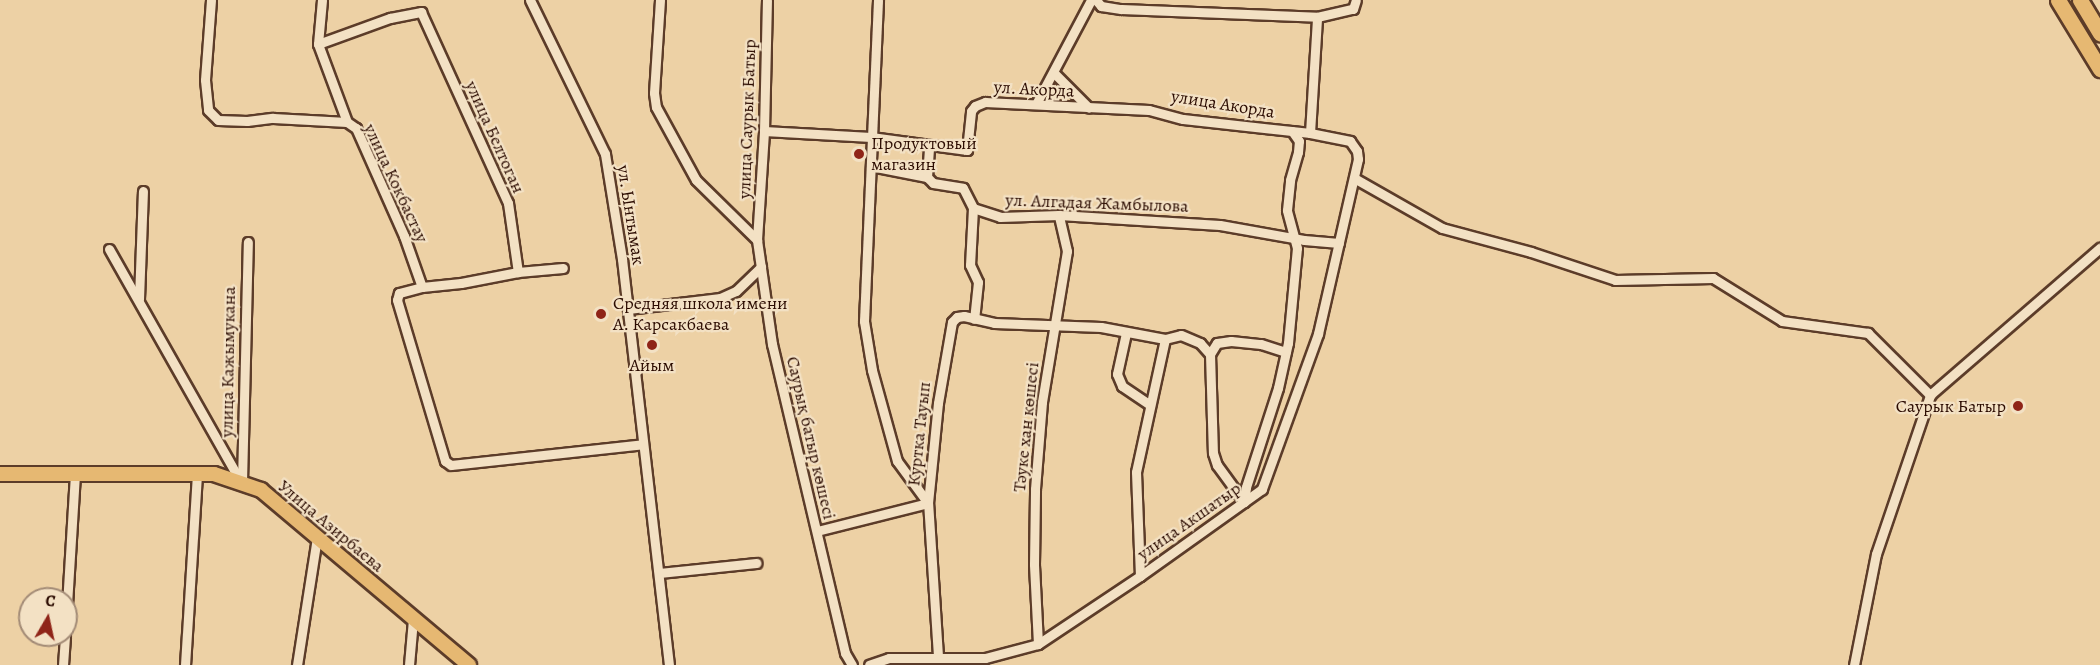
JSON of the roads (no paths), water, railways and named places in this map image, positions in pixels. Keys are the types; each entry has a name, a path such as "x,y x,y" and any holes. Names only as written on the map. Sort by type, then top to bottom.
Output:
{"highway":[{"path":"2058,0 2100,69"},
{"path":"2080,0 2100,33"}],"main road":[{"name":"Улица Азирбаева","path":"0,474 214,474 261,490 469,665"}],"street":[{"path":"211,0 205,80 208,110 218,120 247,121 273,118 347,122"},
{"name":"улица Кокбастау","path":"322,0 318,44 347,122 356,128 404,236 422,287"},
{"name":"ул. Ынтымак","path":"530,0 604,154 628,309 669,665"},
{"path":"660,0 654,93 656,107 696,180 757,240"},
{"name":"улица Саурык Батыр","path":"757,240 764,131 767,0"},
{"path":"817,531 928,503 897,460 872,370 864,321 878,0"},
{"path":"1036,104 1091,0"},
{"path":"1096,0 1101,6 1121,9 1317,17 1354,4"},
{"name":"улица Белтоган","path":"318,44 390,18 421,12 508,203 518,272"},
{"path":"1310,133 1317,17"},
{"path":"1054,73 1089,108"},
{"name":"ул. Акорда","path":"764,131 871,137 967,150 971,111 975,106 985,102 1089,108"},
{"name":"улица Акорда","path":"1089,108 1149,110 1184,119 1310,133 1350,141"},
{"path":"1244,502 1286,352 1298,248 1287,210 1290,180 1299,141 1292,131"},
{"name":"улица Акшатыр","path":"869,665 889,658 938,656 985,658 1038,645 1262,489 1318,334 1358,159 1354,144 1350,141"},
{"path":"927,177 929,145"},
{"path":"871,166 927,177 933,183 963,188 974,208 970,265 978,282 974,319"},
{"path":"1354,178 1442,228 1531,252 1615,280 1713,278 1782,321 1868,333 1930,395"},
{"path":"139,301 143,190"},
{"name":"ул. Алгадая Жамбылова","path":"974,208 1000,217 1059,215 1220,225 1339,243"},
{"name":"Тәуке хан көшесі","path":"1038,645 1034,564 1035,489 1042,402 1067,252 1059,215"},
{"name":"Саурық батыр көшесі","path":"757,240 772,344 845,653 852,665"},
{"name":"улица Кажымукана","path":"242,484 248,242"},
{"path":"1854,665 1876,554 1930,395 2100,248"},
{"path":"109,249 242,484"},
{"path":"628,309 720,298 736,291 761,267"},
{"path":"562,268 518,272 462,283 422,287 399,293 398,300 445,461 451,465 643,444"},
{"name":"Куртка Тауып","path":"938,656 928,503 938,404 952,322 957,317 964,316 994,323 1101,327 1165,339 1180,335 1200,343 1210,354"},
{"path":"1126,333 1117,374 1122,386 1150,405"},
{"path":"1140,576 1136,472 1138,455 1146,436 1150,405 1165,339"},
{"path":"1244,502 1216,465 1213,453 1210,354 1217,343 1231,341 1262,344 1286,352"},
{"path":"68,587 75,474"},
{"path":"185,665 197,474"},
{"path":"297,665 317,537"},
{"path":"659,573 756,563"},
{"path":"410,665 413,619"},
{"path":"63,665 64,647"}],"place":[{"name":"Продуктовый магазин","path":"859,154"},
{"name":"Средняя школа имени А. Карсакбаева","path":"601,314"},
{"name":"Айым","path":"652,345"},
{"name":"Саурык Батыр","path":"2018,406"}]}
